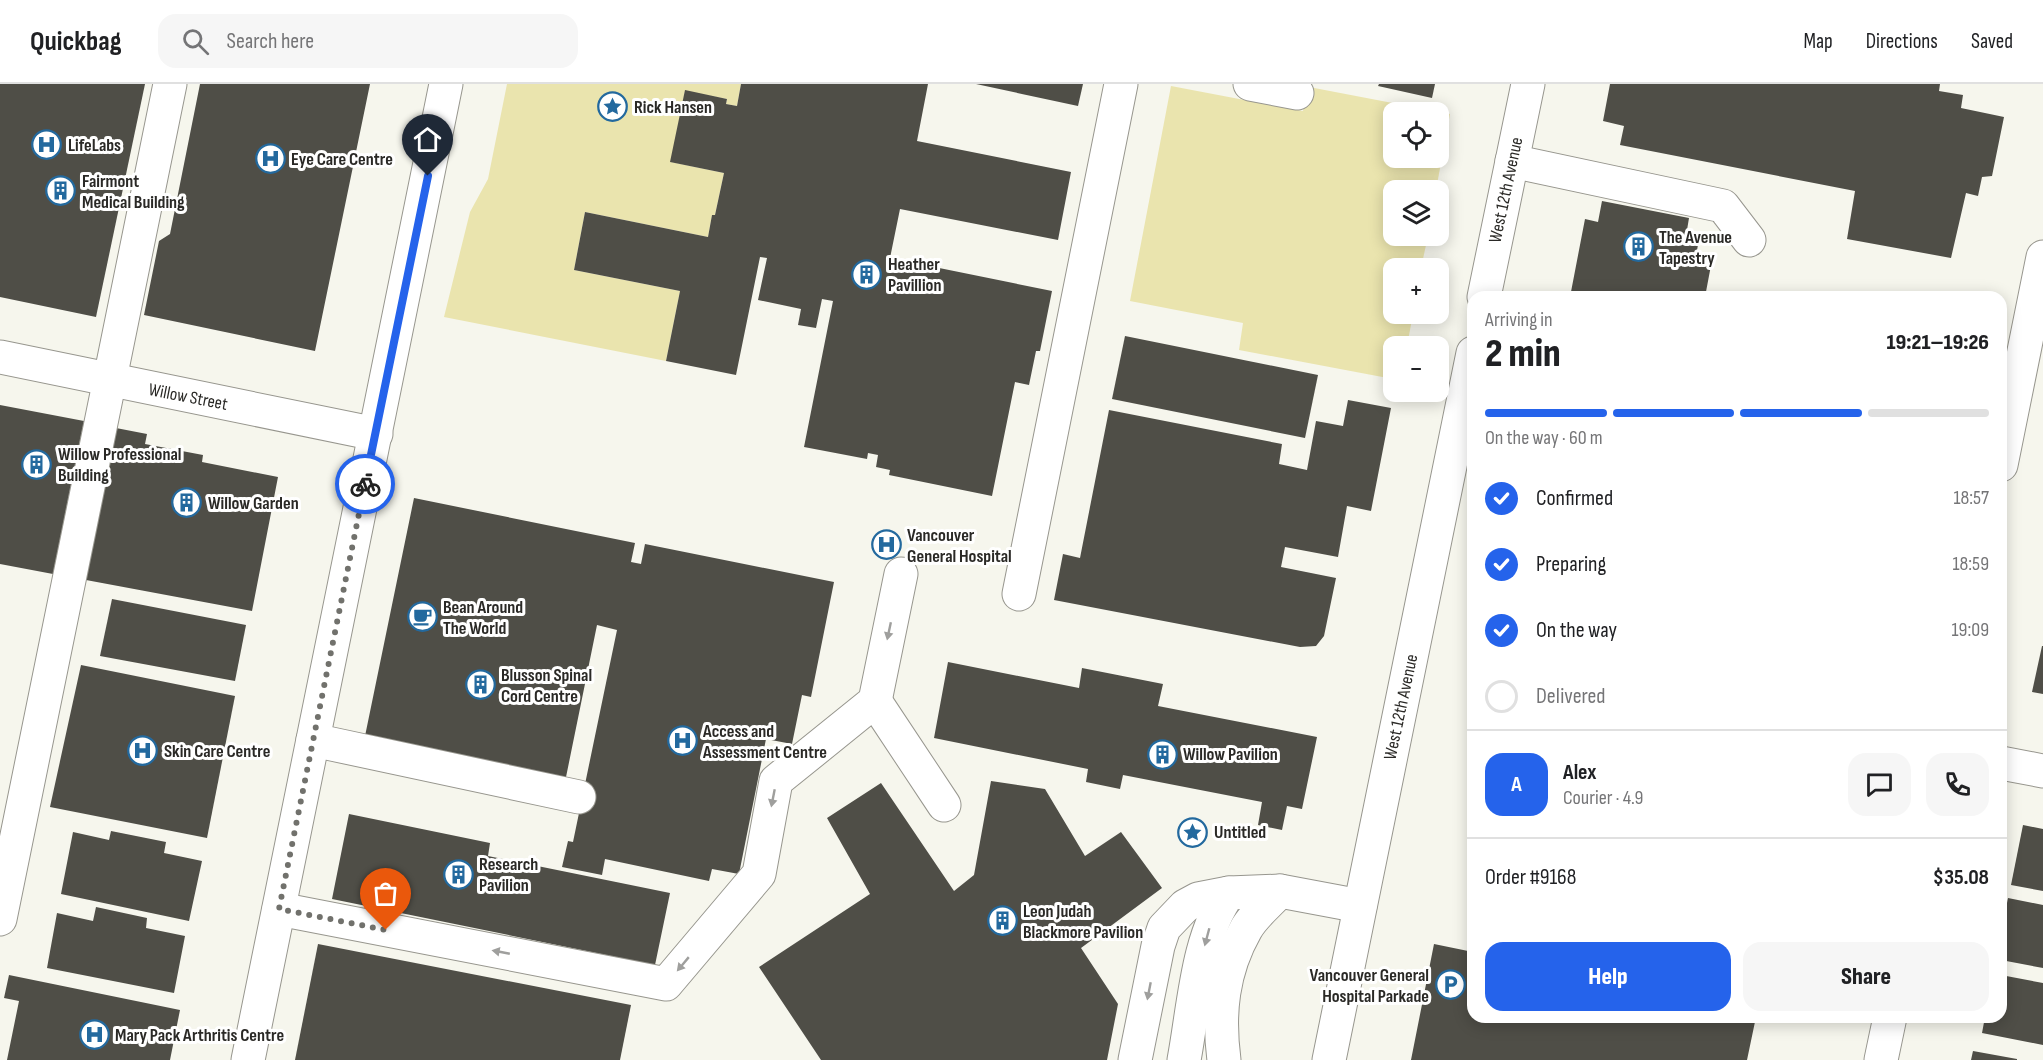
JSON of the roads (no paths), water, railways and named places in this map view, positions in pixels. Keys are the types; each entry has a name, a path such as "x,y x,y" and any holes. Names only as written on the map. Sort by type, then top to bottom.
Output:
{"street":[{"path":"0,919 170,84"},
{"path":"248,1060 447,84"},
{"path":"1019,594 1121,84"},
{"path":"1250,84 1296,93"},
{"name":"West 12th Avenue","path":"1485,291 1528,84"},
{"path":"1512,161 1723,206 1749,240"},
{"path":"2007,435 2043,256"},
{"name":"Willow Street","path":"0,357 376,434"},
{"name":"West 12th Avenue","path":"1329,1060 1467,382"},
{"path":"279,909 666,984 759,874 776,781 875,702 901,574"},
{"path":"875,702 944,806"},
{"path":"313,740 579,797"},
{"path":"2007,763 2043,771"},
{"path":"1135,1060 1158,946 1164,928 1185,906 1198,899 1229,893 1280,891 1360,906"},
{"path":"1224,1060 1220,1026 1224,990 1231,964 1246,928 1280,891"},
{"path":"1184,1060 1208,931 1216,910 1229,893"},
{"path":"1881,1060 1889,1023"}],"place":[{"name":"Rick Hansen","path":"613,107"},
{"name":"LifeLabs","path":"47,145"},
{"name":"Eye Care Centre","path":"270,159"},
{"name":"Fairmont Medical Building","path":"61,191"},
{"name":"The Avenue Tapestry","path":"1638,247"},
{"name":"Heather Pavillion","path":"867,274"},
{"name":"Willow Professional Building","path":"37,464"},
{"name":"Willow Garden","path":"187,503"},
{"name":"Vancouver General Hospital","path":"886,545"},
{"name":"Bean Around The World","path":"422,617"},
{"name":"Blusson Spinal Cord Centre","path":"480,685"},
{"name":"Access and Assessment Centre","path":"682,741"},
{"name":"Skin Care Centre","path":"143,751"},
{"name":"Willow Pavilion","path":"1162,754"},
{"name":"Untitled","path":"1193,832"},
{"name":"Research Pavilion","path":"458,874"},
{"name":"Leon Judah Blackmore Pavilion","path":"1002,921"},
{"name":"Vancouver General Hospital Parkade","path":"1450,985"},
{"name":"Mary Pack Arthritis Centre","path":"94,1035"}]}
